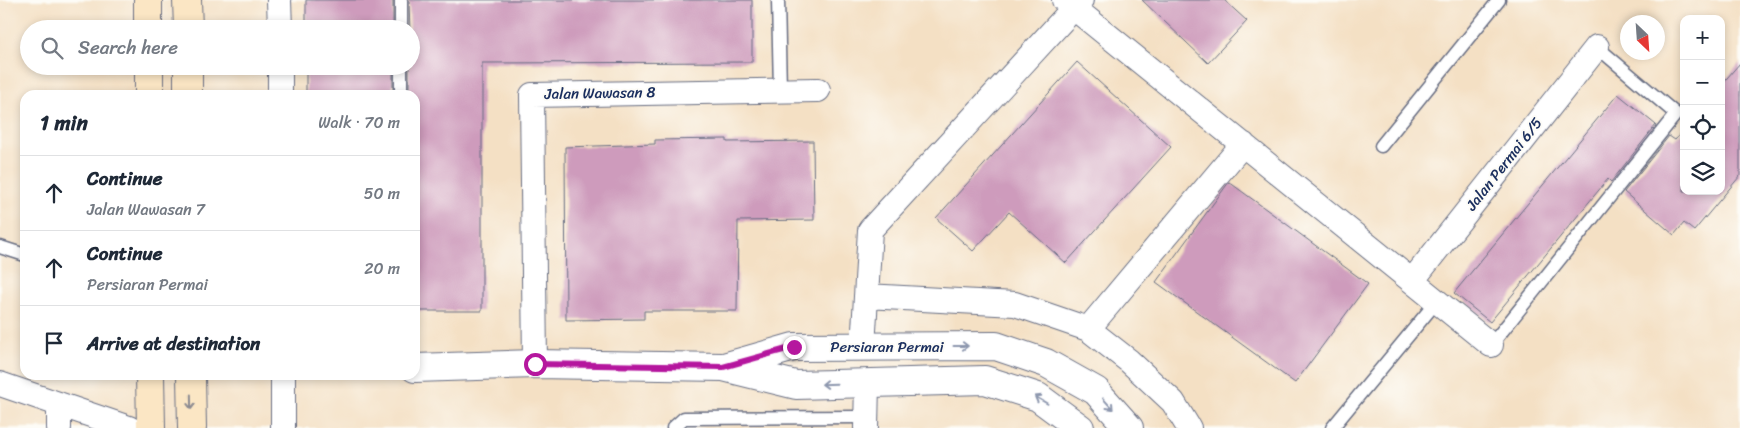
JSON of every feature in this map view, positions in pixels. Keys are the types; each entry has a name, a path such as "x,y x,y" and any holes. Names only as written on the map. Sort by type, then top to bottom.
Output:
{"main road":[{"path":"148,0 148,20"},
{"path":"187,0 188,20"},
{"path":"149,75 149,90"},
{"path":"188,75 188,90"},
{"path":"150,380 151,428"},
{"path":"191,380 192,428"}],"street":[{"path":"279,0 280,20"},
{"path":"863,347 870,230 1073,3 1491,345"},
{"name":"Jalan Permai 6/5","path":"1412,280 1597,47"},
{"path":"280,75 280,90"},
{"name":"Jalan Wawasan 8","path":"535,364 532,95 818,90"},
{"path":"1088,329 1243,144"},
{"path":"866,296 1015,304 1088,329 1128,361 1173,402 1189,428"},
{"name":"Persiaran Permai","path":"723,367 794,347 996,346 1046,363 1096,391 1129,428"},
{"path":"420,368 535,364 723,367 796,385 985,380 1038,397 1080,428"},
{"path":"283,380 283,428"},
{"path":"866,423 867,383"},
{"path":"0,384 129,428"},
{"path":"59,404 59,428"}],"lane":[{"path":"401,0 401,20"},
{"path":"778,0 780,90"},
{"path":"1380,146 1499,0"},
{"path":"1491,345 1676,114 1597,47"},
{"path":"401,75 401,90"},
{"path":"0,247 20,253"},
{"path":"1332,428 1437,301"},
{"path":"673,428 684,418 866,423"}],"building":[{"path":"306,0 393,0 393,20 306,20"},
{"path":"409,0 752,0 752,62 482,63 482,311 420,311 420,90 409,90 409,75 420,75 420,20 410,20"},
{"path":"1142,0 1224,0 1247,21 1208,63"},
{"path":"1077,62 1171,147 1066,263 1009,212 973,251 936,218"},
{"path":"1740,63 1740,176 1725,194 1725,105 1725,80"},
{"path":"306,75 393,75 393,90 306,90"},
{"path":"1618,94 1656,125 1611,182 1608,179 1490,322 1454,293"},
{"path":"1680,134 1680,195 1724,195 1694,231 1684,223 1674,235 1624,192 1669,136 1675,140"},
{"path":"727,139 727,142 813,141 814,220 738,221 737,311 644,311 644,319 566,320 565,147 655,144 655,140"},
{"path":"1229,182 1368,284 1295,383 1156,282"}],"route":[{"path":"535,364 723,367 794,347"}]}
